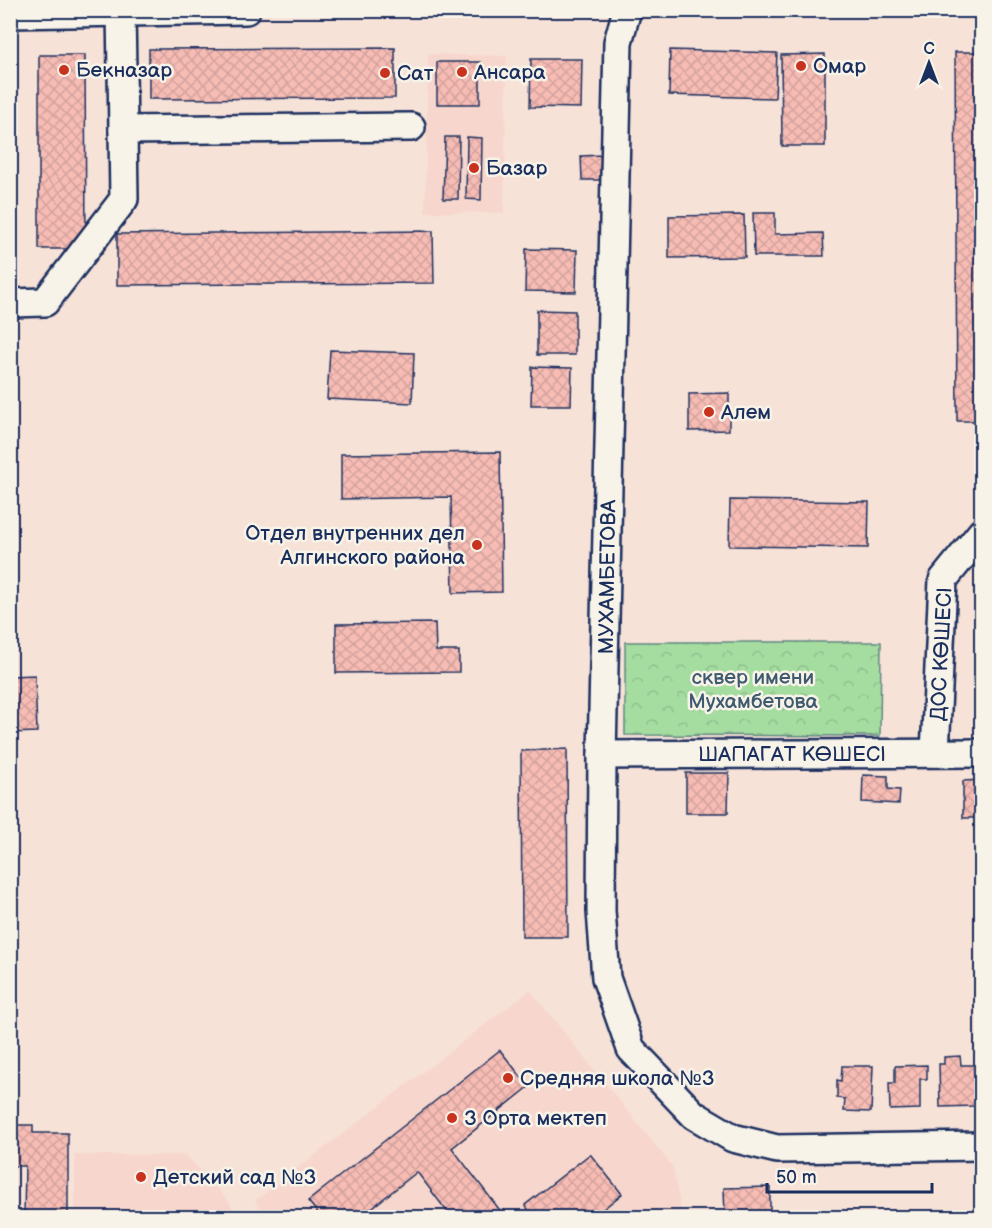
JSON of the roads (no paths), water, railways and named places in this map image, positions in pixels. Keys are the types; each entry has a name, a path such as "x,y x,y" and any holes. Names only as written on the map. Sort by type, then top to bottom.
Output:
{"street":[{"path":"17,13 246,10"},
{"name":"МУХАМБЕТОВА","path":"627,10 618,42 602,755 601,911 606,978 631,1048 694,1115 733,1138 777,1149 981,1146"},
{"path":"10,303 45,302 124,199 121,12"},
{"path":"123,130 411,127"},
{"name":"ДОС КӨШЕСІ","path":"935,753 943,580 981,532"},
{"name":"ШАПАГАТ КӨШЕСІ","path":"602,755 981,753"}],"place":[{"name":"Омар","path":"801,66"},
{"name":"Бекназар","path":"64,70"},
{"name":"Ансара","path":"462,72"},
{"name":"Сат","path":"385,73"},
{"name":"Базар","path":"474,168"},
{"name":"Алем","path":"709,412"},
{"name":"Отдел внутренних дел Алгинского района","path":"477,545"},
{"name":"Средняя школа №3","path":"508,1078"},
{"name":"3 Орта мектеп","path":"452,1118"},
{"name":"Детский сад №3","path":"141,1177"}],"park label":[{"name":"сквер имени Мухамбетова","path":"753,689"}]}
